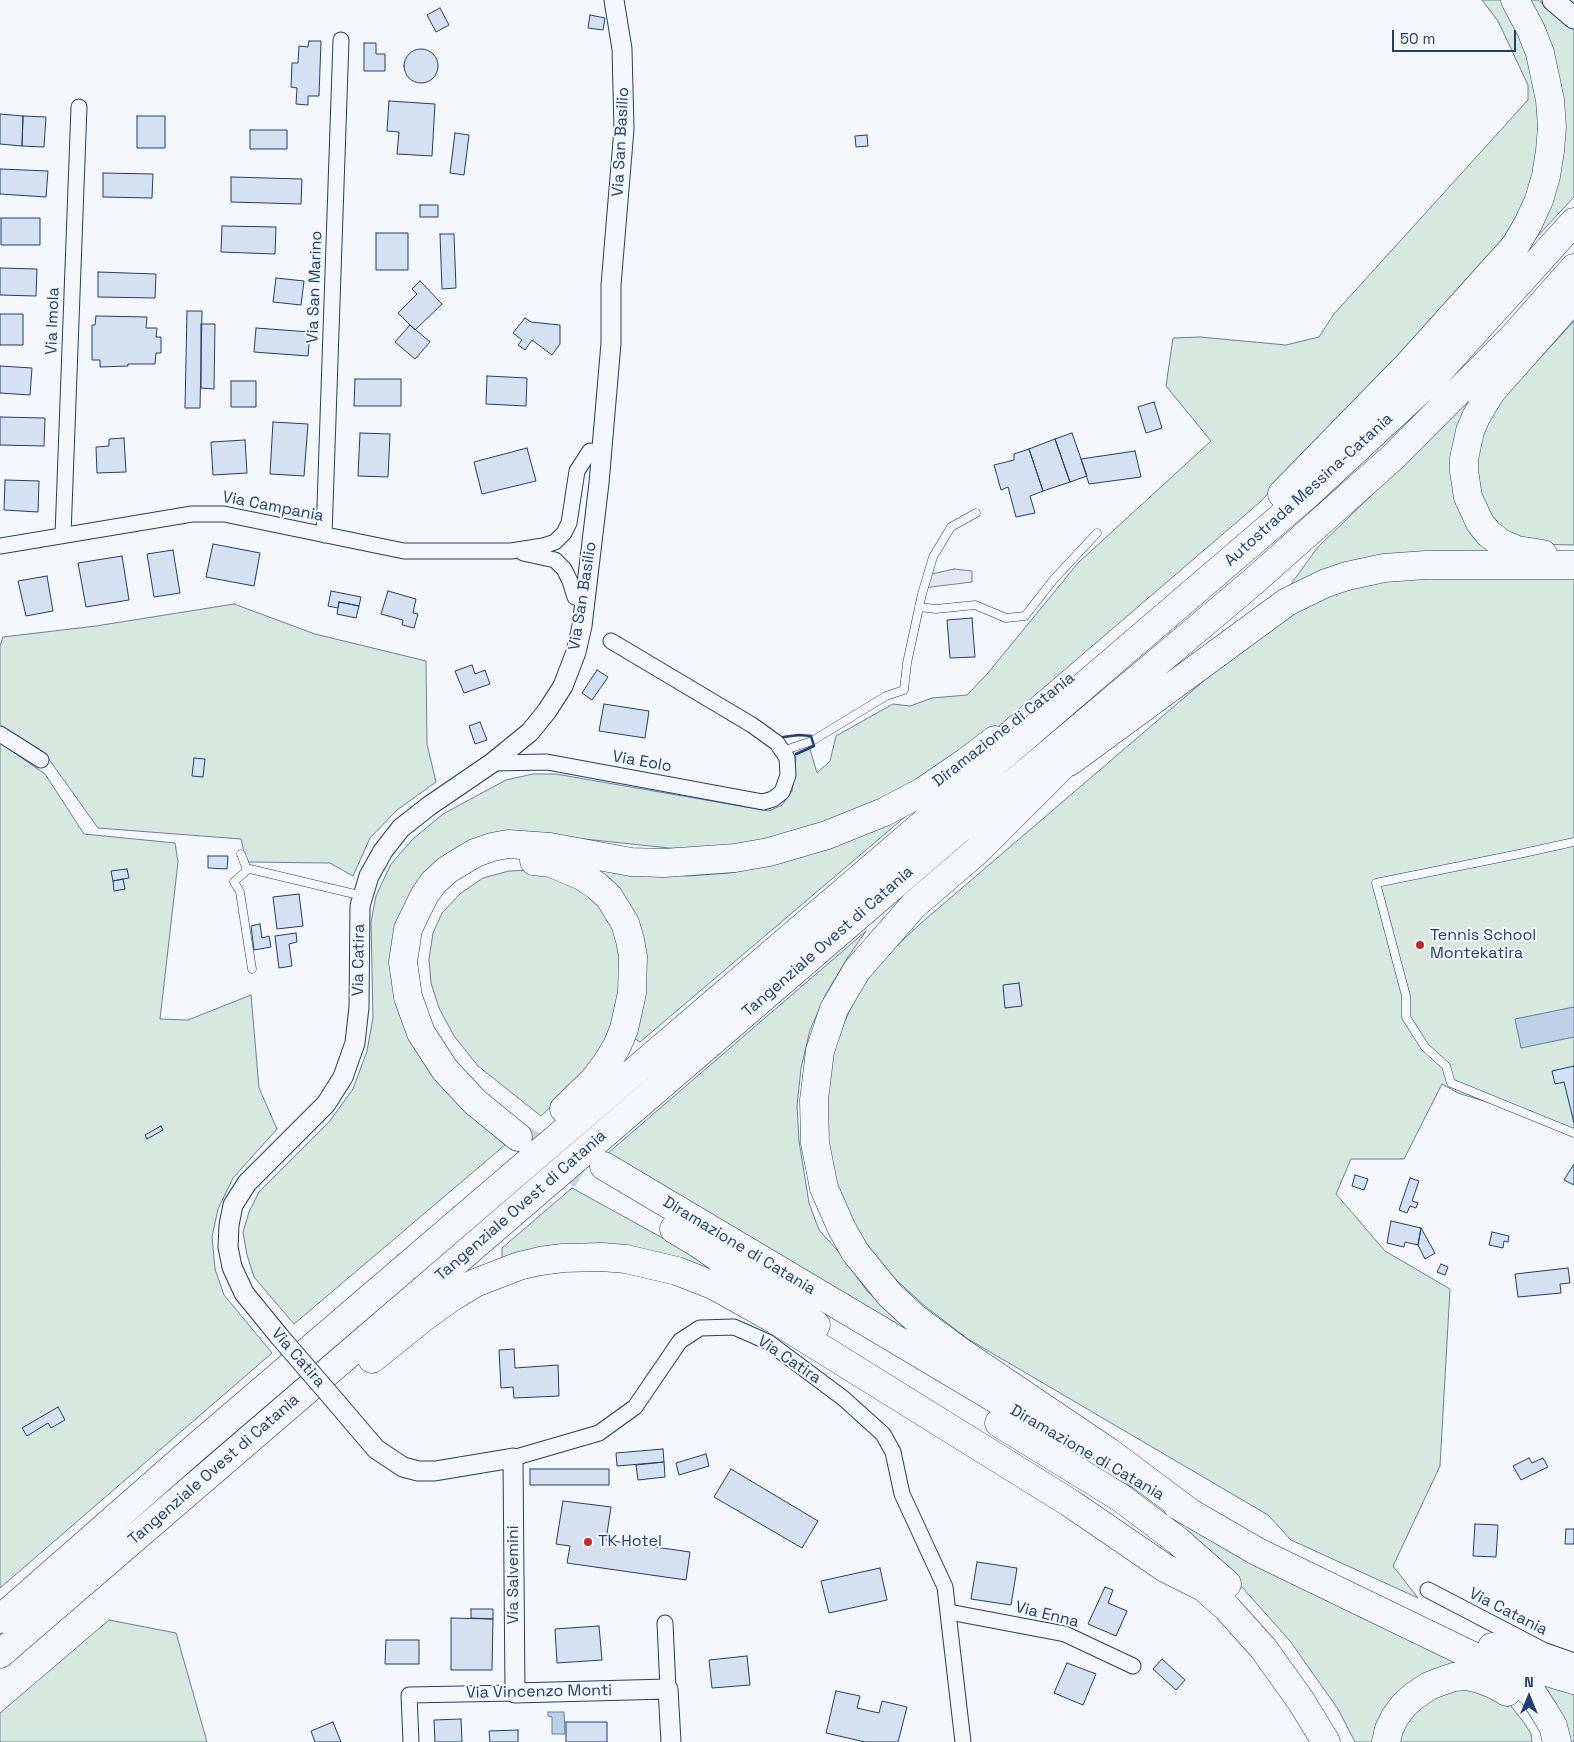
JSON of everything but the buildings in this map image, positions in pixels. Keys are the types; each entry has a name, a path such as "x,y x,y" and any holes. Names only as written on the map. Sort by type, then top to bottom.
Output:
{"highway":[{"path":"1202,584 1242,533 1407,366 1515,246 1528,224 1546,176 1550,151 1551,118 1546,76 1540,53 1531,30 1514,0"},
{"name":"Autostrada Messina-Catania","path":"1024,738 1308,494 1431,380 1574,222"},
{"name":"Autostrada Messina-Catania","path":"1048,765 1393,457 1512,338 1574,268"},
{"path":"1574,298 1491,392 1483,404 1470,431 1464,458 1464,472 1468,497 1473,510 1489,534 1517,550 1532,553 1574,555"},
{"path":"1192,1514 1109,1452 960,1352 916,1319 890,1295 855,1252 841,1227 824,1188 814,1143 814,1100 820,1051 834,1009 858,970 914,905 977,851 1048,765 1287,602 1326,583 1347,576 1384,568 1426,565 1574,565"},
{"name":"Diramazione di Catania","path":"347,1317 419,1235 564,1109 593,1081 606,1064 624,1029 634,974 630,940 625,923 618,910 603,892 582,876 550,863 517,861 486,867 471,875 446,894 436,908 424,935 420,962 421,979 428,1009 435,1026 458,1060 526,1131 475,1102 445,1070 421,1033 408,997 403,962 408,929 424,896 433,883 447,870 475,853 508,844 550,847 631,862 664,864 735,858 769,852 827,835 884,812 922,792 994,741 1093,660 1168,613"},
{"name":"Tangenziale Ovest di Catania","path":"0,1619 187,1454 1024,738"},
{"name":"Tangenziale Ovest di Catania","path":"0,1654 951,836 1048,765"},
{"name":"Diramazione di Catania","path":"1326,1742 1283,1675 1263,1648 1233,1614 1169,1557 1112,1514 844,1344 596,1172 1258,1552 1504,1671 1533,1694 1553,1726 1557,1742"},
{"path":"699,1244 1066,1463 1150,1518 1208,1566 1254,1611 1297,1662 1336,1723 1345,1742"},
{"path":"180,1500 243,1467 395,1339 424,1316 475,1283 497,1273 540,1261 583,1256 602,1256 633,1260 677,1270 740,1299 1070,1503 1165,1568 1207,1589"},
{"path":"1011,1409 1109,1452 1286,1548 1519,1660 1547,1672 1574,1680"},
{"path":"1386,1742 1389,1729 1395,1717 1414,1696 1429,1686 1442,1681 1454,1677 1467,1676 1495,1684 1510,1694 1528,1715 1536,1729 1539,1742"}],"main road":[{"path":"1553,0 1574,18"},
{"path":"1568,0 1574,5"}],"street":[{"name":"Via San Basilio","path":"492,764 530,732 547,711 563,686 576,652 582,626 598,492 611,343 611,285 624,129 622,49 614,0"},
{"name":"Via San Marino","path":"324,534 341,40"},
{"name":"Via Imola","path":"63,535 79,107"},
{"name":"Via San Basilio","path":"492,764 553,681 566,647 575,597 600,339 611,285"},
{"path":"512,550 543,546 555,542 564,533 569,523 578,472 590,451"},
{"name":"Via Campania","path":"0,546 192,514 224,514 404,551 512,550"},
{"path":"512,550 555,560 564,569 575,597"},
{"path":"611,641 752,725 780,747"},
{"path":"0,734 41,760"},
{"name":"Via Eolo","path":"492,764 547,762 763,802 773,799 782,792 788,775 787,758 780,747"},
{"name":"Via Catira","path":"492,764 429,806 401,828 383,851 369,876 360,906 359,1007 355,1043 343,1077 326,1104 247,1183 233,1205 229,1225 228,1247 232,1267 244,1293 376,1449 403,1467 418,1471 434,1471 513,1458 598,1433 635,1407 680,1341 700,1328 734,1327 768,1342 843,1398 883,1434 893,1452 902,1494 945,1587 949,1612"},
{"name":"Via Salvemini","path":"513,1458 515,1692"},
{"name":"Via Catania","path":"1428,1590 1543,1650 1574,1661"},
{"path":"949,1612 962,1742"},
{"name":"Via Enna","path":"949,1612 1065,1634 1133,1666"},
{"path":"665,1623 671,1742"},
{"name":"Via Vincenzo Monti","path":"411,1742 409,1695 668,1689"}],"lane":[{"path":"780,747 812,741 878,700 904,690 919,607 933,557 951,527 976,513"},
{"path":"919,607 936,609 975,605 1006,618 1026,616 1054,579 1097,533"},
{"path":"1574,842 1376,883 1406,996 1406,1017 1424,1048 1446,1066 1451,1083 1574,1133"},
{"path":"241,854 247,870"},
{"path":"252,969 240,892 234,882 247,870 250,869 363,896"}],"shaded area":[{"path":"1482,0 1504,0 1540,87 1540,165 1523,211 1502,246 1414,343 1259,503 985,738 923,782 803,833 697,851 528,833 486,836 396,937 466,1112 505,1145 294,1324 254,1277 247,1255 243,1232 249,1212 259,1192 329,1122 353,1089 367,1051 373,1018 371,922 376,896 391,864 413,839 443,814 506,780 533,774 556,774 769,811 782,805 792,791 796,754 810,749 817,773 830,761 836,736 893,704 910,706 932,698 967,695 988,673 1078,563 1211,441 1166,386 1173,338 1200,337 1286,345 1319,337 1334,314 1528,100 1528,85 1498,21"},
{"path":"1528,0 1538,0 1574,30 1574,197 1477,301 1548,201"},
{"path":"1574,321 1574,545 1533,544 1494,525 1475,484 1479,440 1498,404"},
{"path":"1475,395 1462,428 1495,557 1286,591 1318,547"},
{"path":"954,569 972,571 972,582 923,588 927,575"},
{"path":"1574,575 1574,1129 1458,1093 1442,1084 1404,1159 1351,1159 1336,1194 1385,1251 1450,1289 1440,1466 1393,1566 1418,1598 1291,1540 1268,1515 968,1339 926,1307 893,1277 867,1247 847,1213 834,1182 825,1142 828,1079 835,1044 849,1012 862,986 888,954 920,924 1269,625 1332,589 1398,576"},
{"path":"234,604 315,634 426,661 427,744 436,782 397,810 370,838 353,876 330,863 246,862 241,839 98,828 48,758 0,727 0,646 3,637 96,626"},
{"path":"0,743 45,774 84,834 175,843 178,862 160,1019 188,1020 251,995 259,1088 277,1129 233,1178 218,1209 212,1237 215,1269 224,1295 272,1353 0,1588"},
{"path":"919,805 640,1042 632,1037 643,973 578,862 636,873 688,876 730,873 774,864"},
{"path":"532,870 559,874 606,909 618,934 624,994 600,1054 580,1079 541,1116 478,1066 454,1036 439,1008 431,983 429,959 433,933 442,913 461,893 483,878 509,871"},
{"path":"866,931 826,994 810,1030 801,1068 797,1106 799,1141 809,1203 819,1230 838,1251 868,1292 909,1330 967,1372 608,1153"},
{"path":"572,1188 717,1268 768,1302 696,1267 502,1258 502,1248"},
{"path":"1103,1472 1467,1669 1377,1742 1355,1742 1338,1709 1290,1641 1240,1585"},
{"path":"109,1620 176,1633 207,1742 0,1742 0,1713"},
{"path":"1549,1679 1574,1686 1574,1742 1569,1742 1541,1685"},
{"path":"1466,1684 1507,1701 1525,1724 1531,1734 1532,1742 1394,1742 1412,1707"}],"water":[{"path":"1574,1007 1574,1037 1521,1048 1515,1019"},
{"path":"548,1712 564,1712 565,1734 552,1734 552,1717 548,1716"}],"tunnel":[{"path":"522,1139 589,1179"}],"wall":[{"path":"783,737 811,736 814,746 796,754"}],"place":[{"name":"Tennis School Montekatira","path":"1420,945"},
{"name":"TK Hotel","path":"588,1542"}]}
